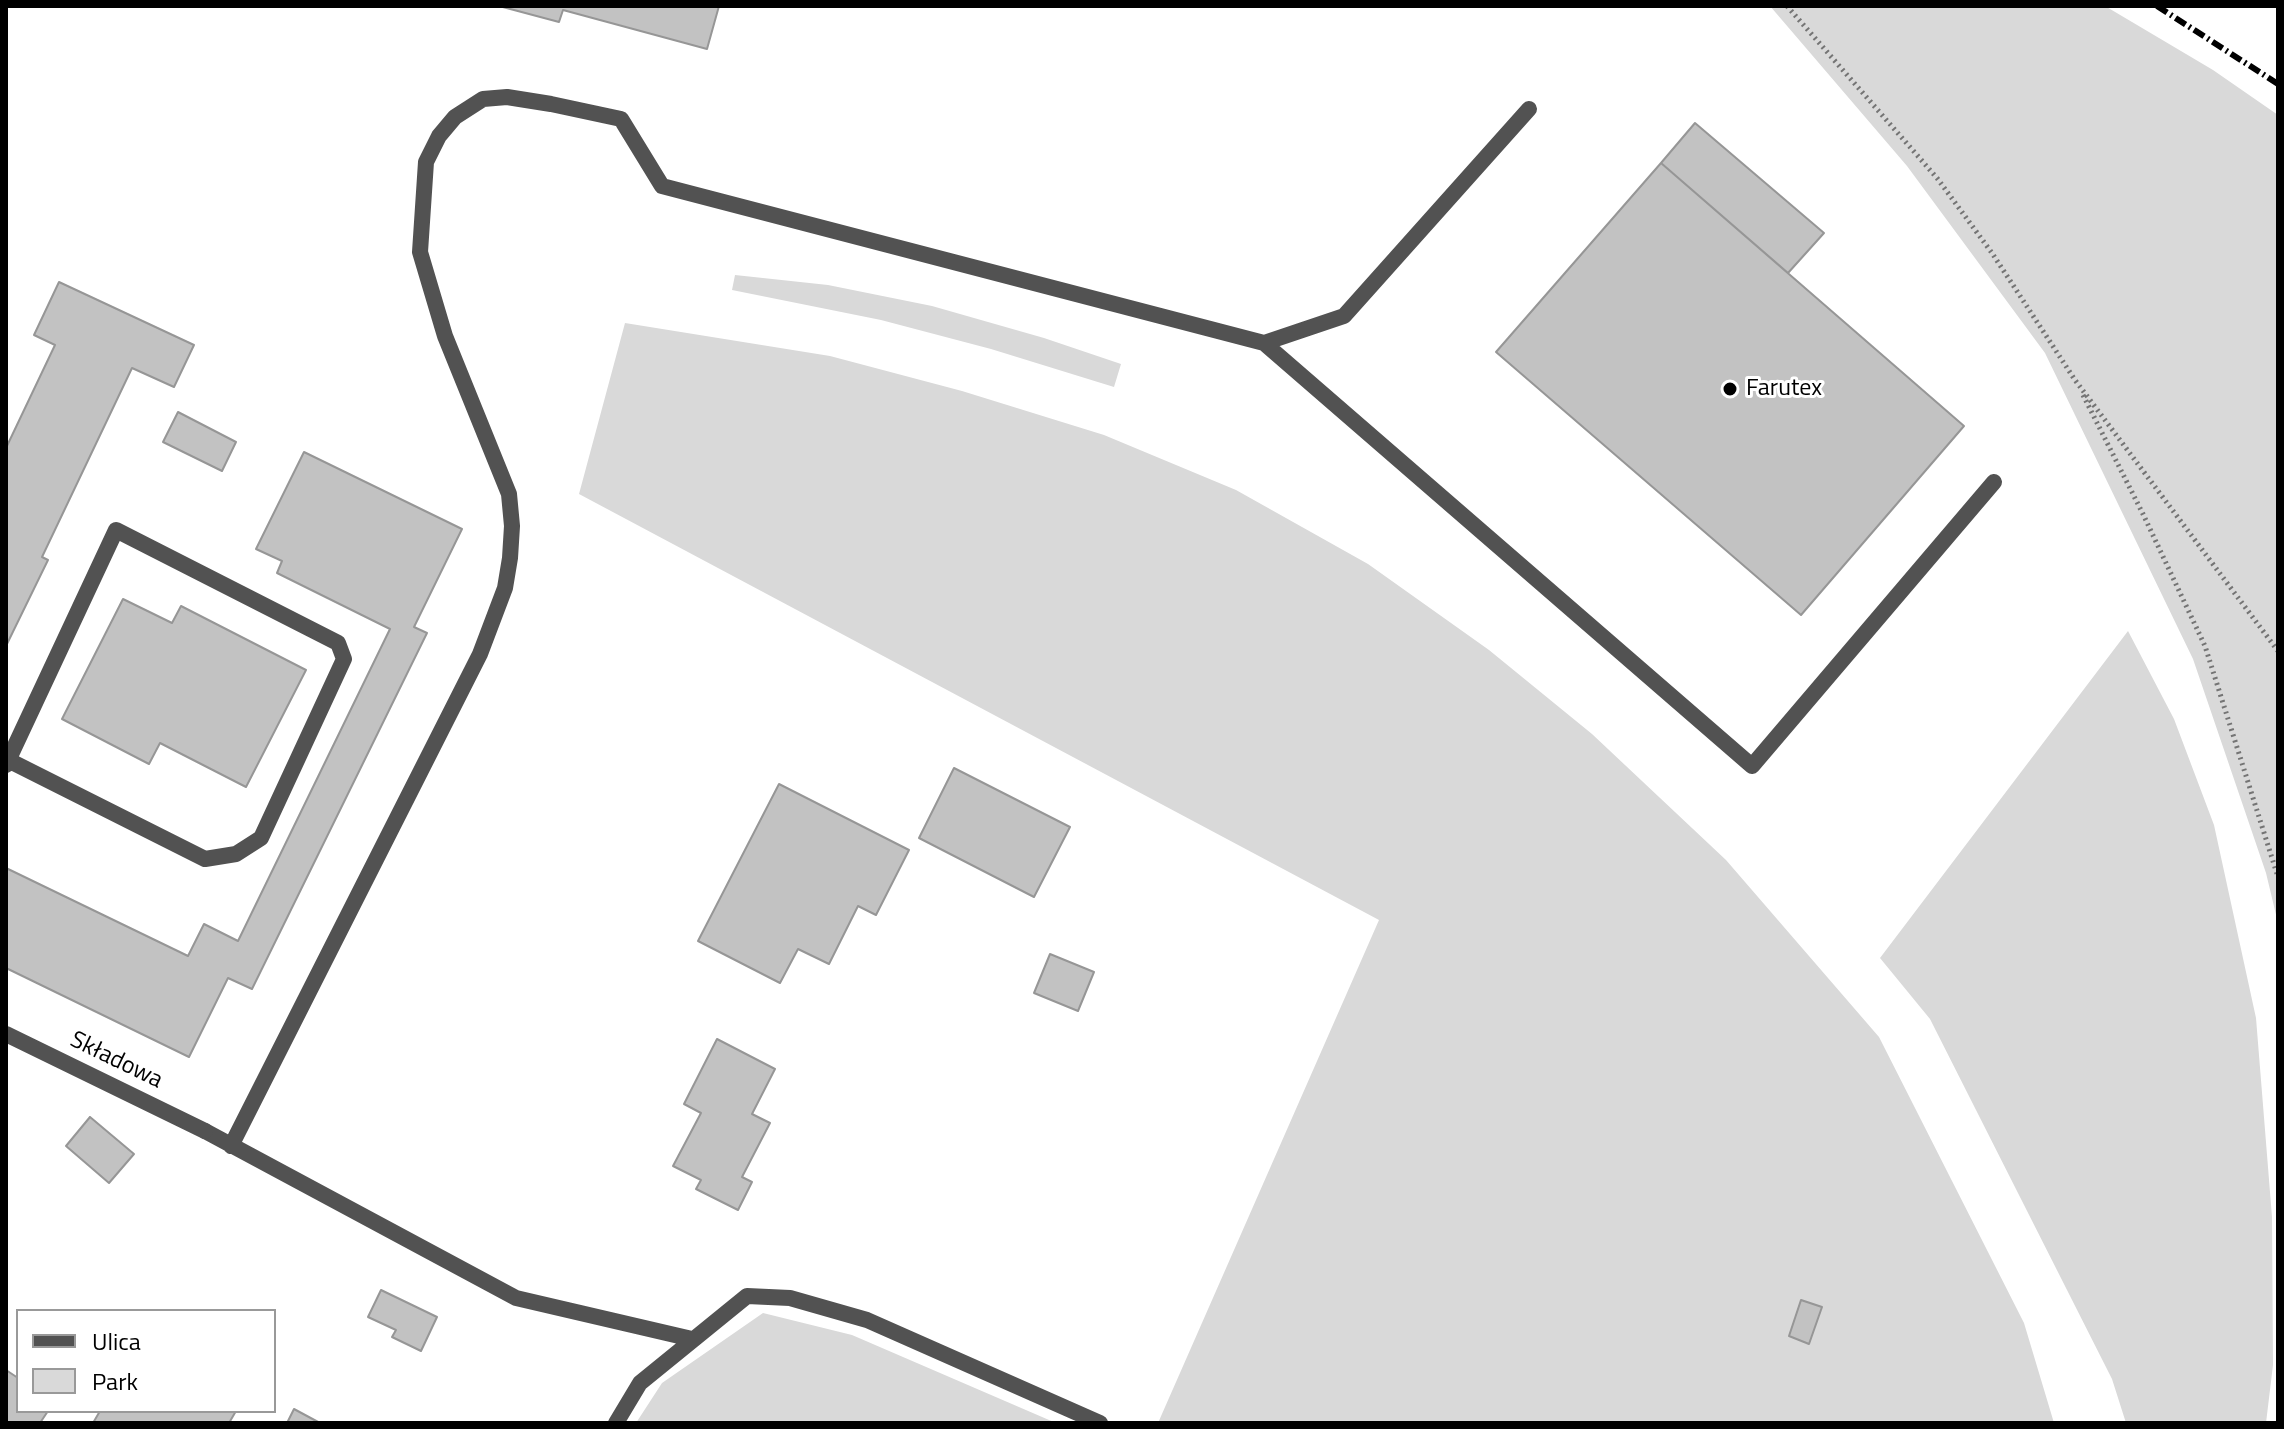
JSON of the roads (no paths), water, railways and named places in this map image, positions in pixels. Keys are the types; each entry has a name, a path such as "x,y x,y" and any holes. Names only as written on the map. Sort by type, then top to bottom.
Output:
{"street":[{"path":"231,1146 480,654 505,588 512,526 509,494 445,336 420,252 426,162 439,136 455,117 483,99 507,97 621,119 662,186 1264,343 1752,766 1994,482"},
{"path":"1264,343 1344,316 1529,109"},
{"path":"116,530 338,643 344,659 261,838 236,854 205,859 7,762 116,530"},
{"name":"Składowa","path":"6,1034 205,1131 516,1298 692,1339"},
{"path":"616,1423 640,1383 747,1296 790,1298 867,1320 1100,1423"}],"railway":[{"path":"2157,6 2278,84"}],"place":[{"name":"Farutex","path":"1730,389"}]}
